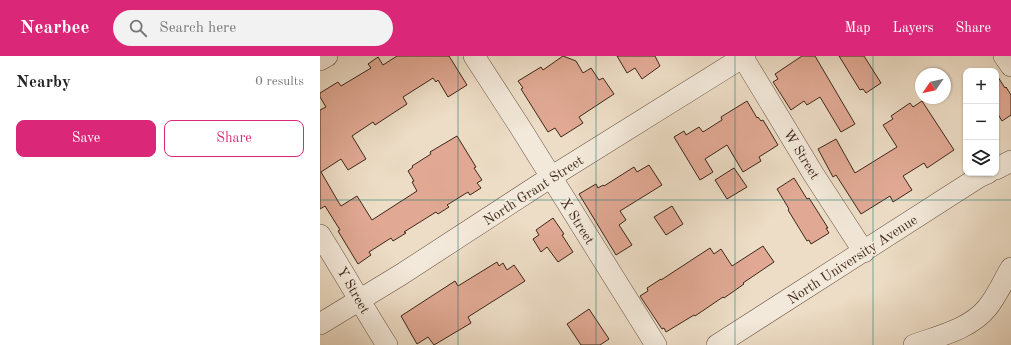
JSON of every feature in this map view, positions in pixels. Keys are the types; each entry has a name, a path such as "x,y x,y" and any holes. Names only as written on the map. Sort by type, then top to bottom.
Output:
{"street":[{"path":"320,60 326,56"},
{"name":"X Street","path":"474,56 656,345"},
{"path":"1004,56 1011,66"},
{"name":"North Grant Street","path":"320,324 402,274 743,57"},
{"name":"W Street","path":"743,57 814,175 864,252"},
{"name":"North University Avenue","path":"717,345 979,177 1002,168"},
{"name":"Y Street","path":"320,235 348,279 358,300 387,345"},
{"path":"914,345 969,323 1001,299 1011,268"}],"building":[{"path":"397,56 449,56 467,85 448,97 438,80 436,82 433,78 403,97 407,104 375,125 373,122 352,136 366,159 348,170 341,159 321,172 339,203 341,206 357,196 372,220 417,191 412,182 414,181 408,171 413,167 412,166 431,154 430,152 457,136 476,167 474,168 482,180 477,183 481,188 470,195 468,192 447,205 449,207 438,214 436,212 404,232 406,233 393,241 391,238 369,252 371,255 358,264 325,206 320,209 320,110 326,107 320,97 320,93 338,82 341,86 371,68 368,64 378,57 383,65"},
{"path":"563,56 576,61 583,73 591,68 599,80 603,78 614,94 579,117 583,123 561,137 555,128 548,132 521,89 523,88 518,81 541,67 543,70"},
{"path":"617,56 655,56 660,66 642,79 635,68 627,73"},
{"path":"802,56 815,56 855,124 841,132 820,97 807,105 804,101 791,110 773,82 778,79 775,74"},
{"path":"839,56 864,56 881,83 866,93 863,89 860,90"},
{"path":"999,79 1011,95 1011,115 1002,121 999,116"},
{"path":"747,101 757,118 758,117 761,121 763,120 778,145 759,157 761,161 743,172 727,145 705,159 713,172 700,180 674,137 684,131 686,135 699,127 703,132 722,120 721,117"},
{"path":"910,103 913,107 918,104 924,104 954,150 927,168 924,163 903,176 912,190 893,202 890,196 861,214 836,175 833,177 818,149 836,139 855,173 897,147 883,125 893,119 891,116"},
{"path":"649,165 662,185 620,211 626,220 619,225 632,245 616,255 579,194 596,184 598,188 603,185 604,186 634,167 637,172"},
{"path":"734,168 747,187 727,199 715,180"},
{"path":"794,178 828,228 826,228 829,233 811,244 809,240 807,241 777,189"},
{"path":"672,206 683,224 666,235 654,217"},
{"path":"553,218 564,234 562,235 573,252 558,262 547,247 541,252 533,239 539,235 536,230"},
{"path":"763,246 774,262 724,298 723,297 695,316 694,315 666,332 664,328 662,329 640,296 648,291 647,288 710,248 714,254 721,249 732,266"},
{"path":"497,262 499,266 503,263 507,270 514,265 525,281 468,317 471,323 434,345 428,337 417,344 401,316 455,281 458,286"},
{"path":"589,309 609,339 600,345 581,345 567,324"}]}
